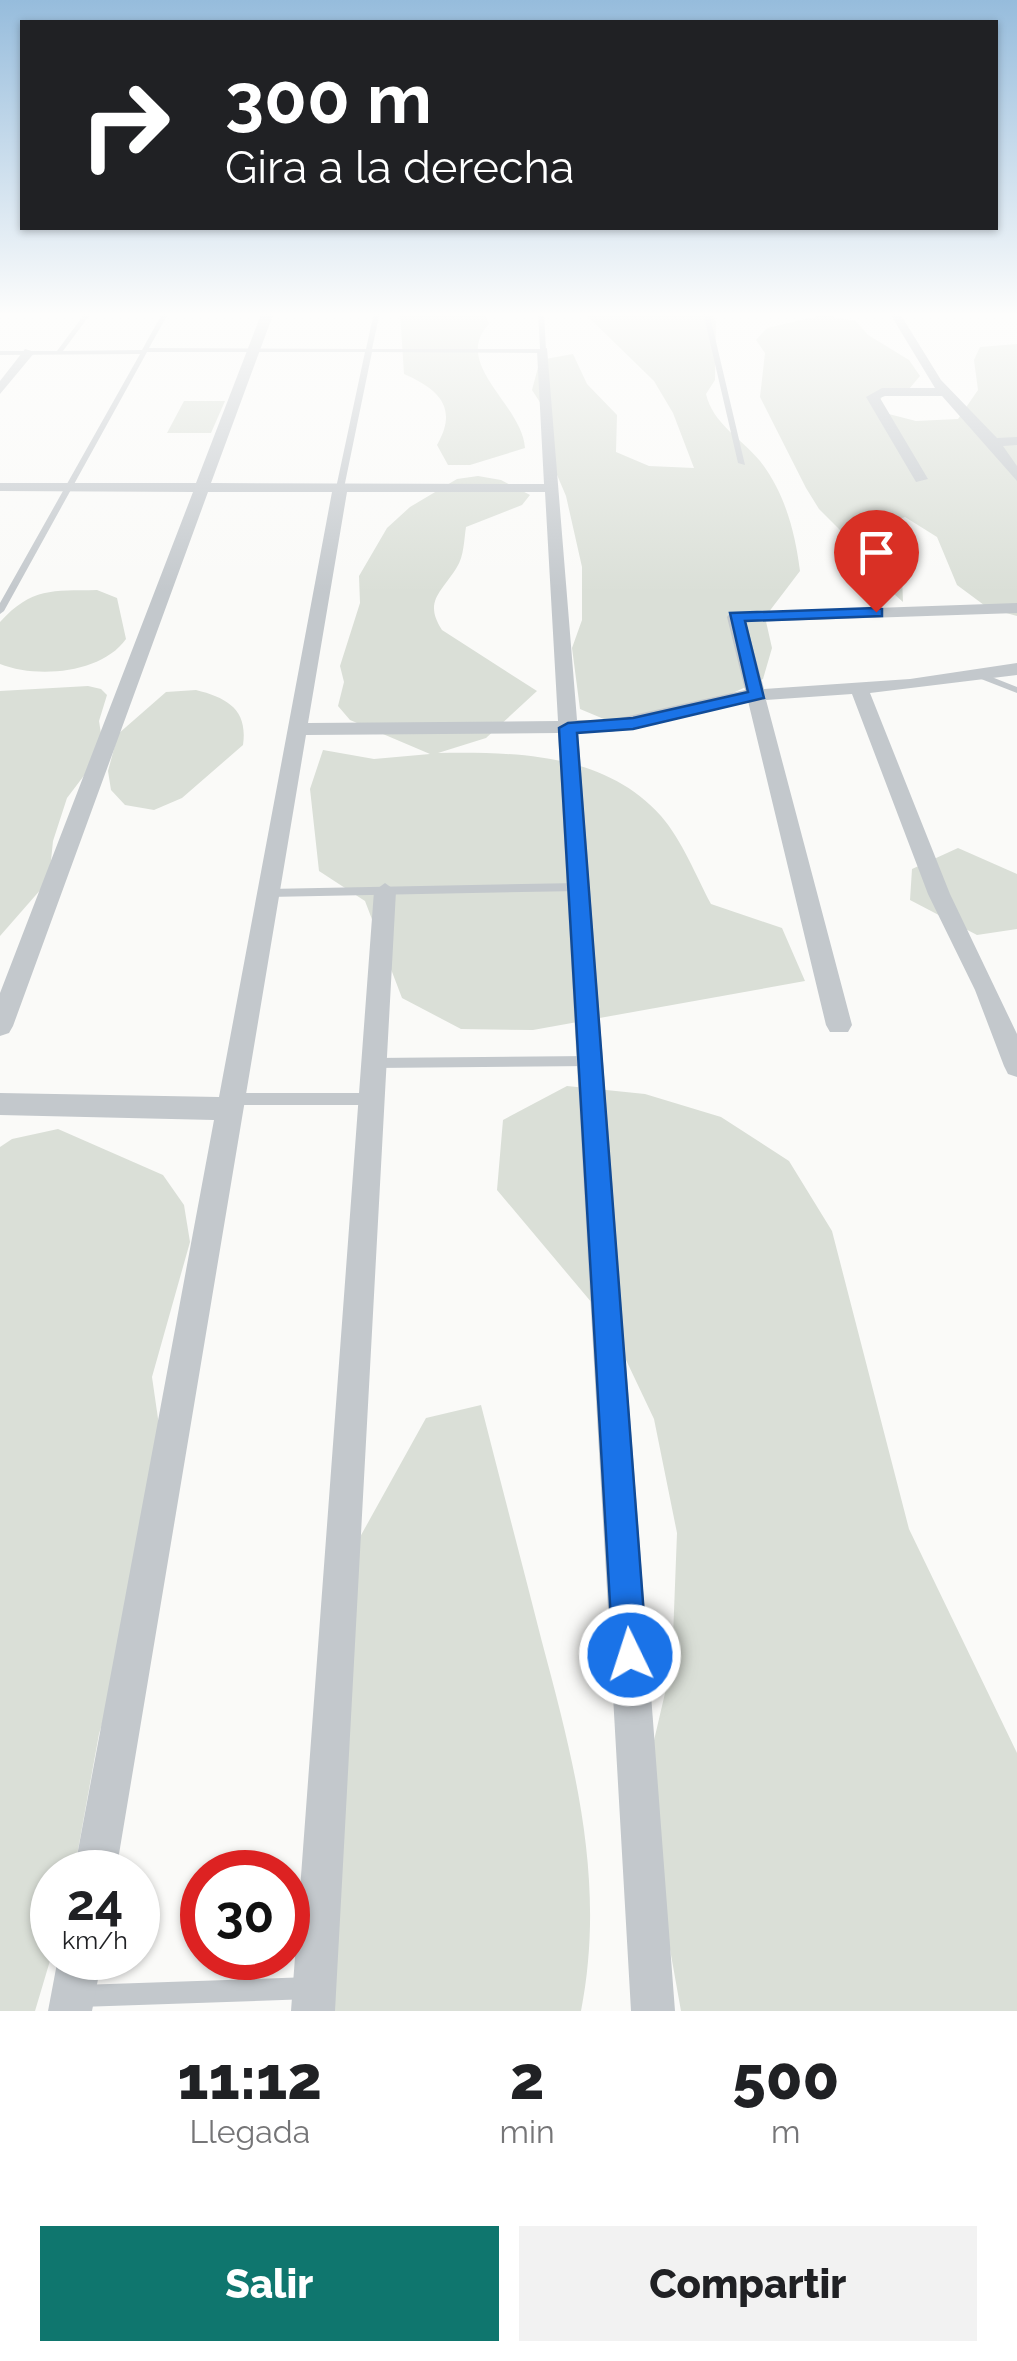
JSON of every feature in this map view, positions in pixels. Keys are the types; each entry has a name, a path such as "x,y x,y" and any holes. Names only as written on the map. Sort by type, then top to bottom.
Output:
{"street":[{"path":"0,1026 233,406"},
{"path":"546,406 654,2011"},
{"path":"878,406 921,479"},
{"path":"960,406 993,442 1017,477"},
{"path":"993,442 1017,441"},
{"path":"0,487 552,488"},
{"path":"99,1850 340,488"},
{"path":"840,1025 736,617 1017,608"},
{"path":"298,729 568,728 633,723 758,695 859,688 1017,669"},
{"path":"859,688 939,894 987,990 1017,1066"},
{"path":"313,2000 385,891"},
{"path":"0,1104 231,1104"}],"lane":[{"path":"0,611 114,406"},
{"path":"340,488 357,406"},
{"path":"728,406 742,463"},
{"path":"979,675 1017,690"},
{"path":"268,894 578,888"},
{"path":"374,1063 590,1061"},
{"path":"231,1104 371,1099"},
{"path":"74,1988 313,2000"}],"shaded area":[{"path":"181,406 223,406 211,433 167,433"},
{"path":"443,406 506,406 525,448 470,465 448,465 437,445 446,420"},
{"path":"542,406 608,406 617,415 616,452 649,466 694,468 669,406 710,406 760,461 776,486 792,527 800,571 765,617 772,648 763,679 679,718 630,730 580,709 572,648 582,620 582,567 566,496 549,456 552,421"},
{"path":"764,406 879,406 877,411 916,421 958,419 967,406 1017,406 1017,616 988,608 957,585 937,537 905,517 872,529 878,553 902,576 903,602 875,577 868,558 819,509"},
{"path":"478,476 501,480 530,495 522,505 466,527 459,563 437,597 434,611 442,630 537,691 486,738 438,753 558,760 614,779 639,795 669,826 711,904 782,928 805,981 533,1030 461,1029 402,998 365,901 319,871 310,789 323,750 374,759 430,754 350,720 338,706 344,682 340,666 360,603 359,576 387,528 410,507 457,479"},
{"path":"97,590 117,598 126,639 115,650 86,666 68,670 32,671 0,664 0,622 22,602 44,593"},
{"path":"88,686 107,695 99,721 102,740 89,769 67,798 53,841 49,880 0,936 0,691"},
{"path":"196,690 218,697 239,714 243,745 182,798 154,810 125,805 111,790 108,771 118,734 166,692"},
{"path":"958,848 1017,874 1017,929 977,935 910,900 912,869"},
{"path":"567,1086 645,1094 721,1117 789,1161 832,1231 909,1529 1017,1753 1017,2011 681,2011 642,1792 672,1663 677,1533 654,1419 608,1322 497,1190 503,1120"},
{"path":"58,1129 163,1175 184,1205 190,1242 152,1377 166,1474 160,1533 99,1734 78,1850 30,1850 30,1980 44,1980 35,2011 0,2011 0,1147 12,1139"},
{"path":"481,1405 566,1734 583,1825 590,1917 581,2011 321,2011 360,1537 426,1418"}],"route":[{"path":"630,1655 568,728 633,723 738,696 758,695 736,617 876,612"}]}
